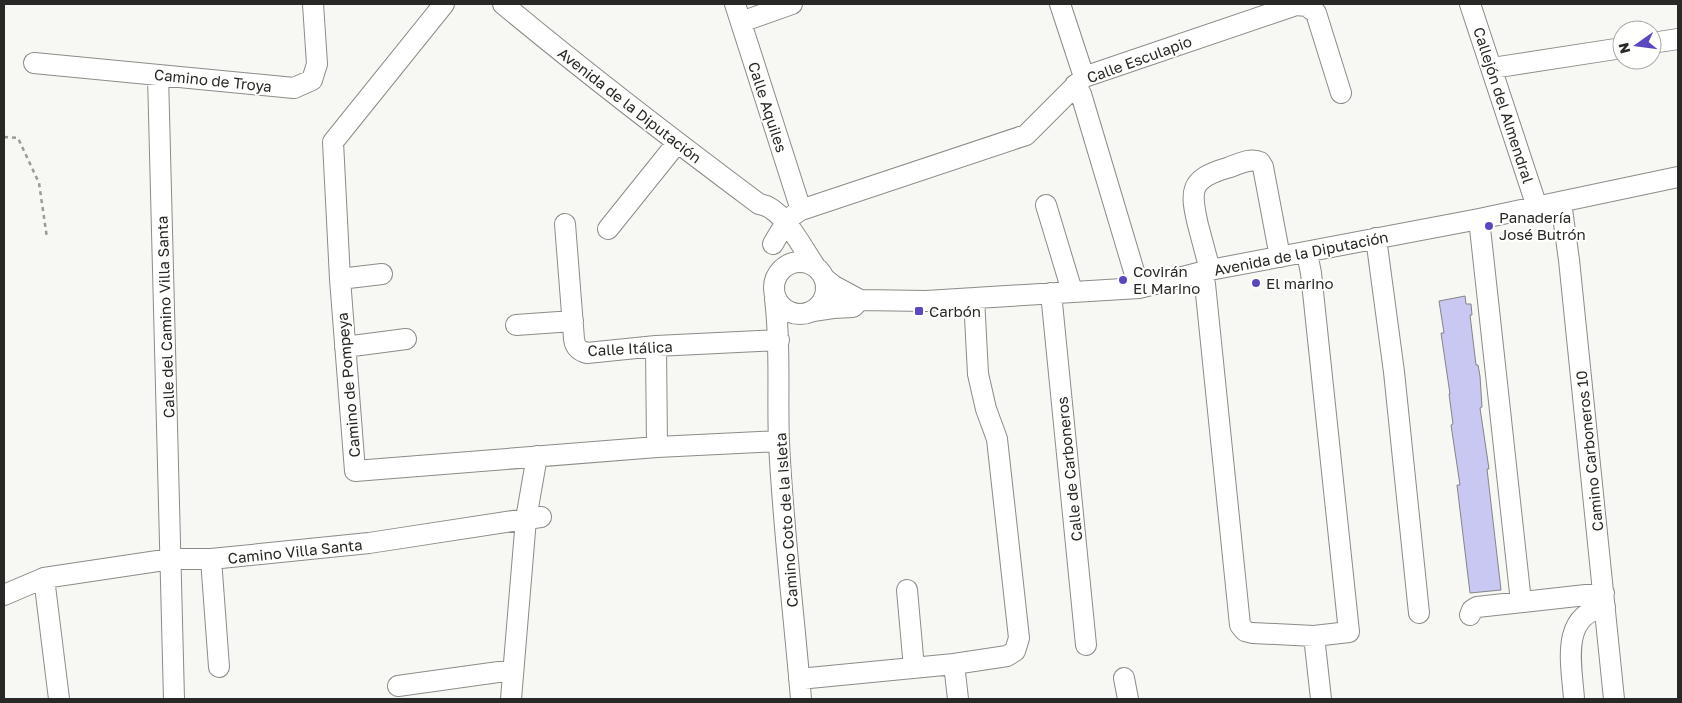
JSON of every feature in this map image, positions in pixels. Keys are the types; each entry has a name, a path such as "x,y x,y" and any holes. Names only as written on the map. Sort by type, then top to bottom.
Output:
{"street":[{"name":"Camino de Troya","path":"34,63 294,88 312,80 317,64 313,4"},
{"name":"Camino de Pompeya","path":"444,4 332,142 340,279 355,471 657,447 779,442"},
{"name":"Avenida de la Diputación","path":"503,4 578,67 759,204 766,205 793,217 793,231 819,272 834,286 860,300 926,301 1139,288 1206,271 1479,219 1678,177"},
{"path":"738,13 792,4"},
{"path":"1060,4 1080,81 1081,94 1139,288"},
{"name":"Calle Esculapio","path":"793,217 1026,136 1080,81 1296,5 1302,4 1316,13 1341,93"},
{"name":"Callejón del Almendral","path":"1470,4 1537,207"},
{"name":"Calle Aquiles","path":"738,13 793,217"},
{"path":"1662,41 1678,39"},
{"path":"1492,68 1612,50"},
{"name":"Calle del Camino Villa Santa","path":"158,75 172,559 174,699"},
{"path":"608,229 677,143"},
{"path":"1280,258 1263,167 1260,162 1251,160 1209,173 1200,180 1194,189 1193,206 1206,271 1206,294 1240,625 1245,631 1253,633 1314,640 1349,632 1311,273 1307,252"},
{"name":"Camino Carboneros 10","path":"1561,202 1570,269 1614,699"},
{"path":"759,204 759,212 768,228 777,260 774,284 775,299 779,305 792,314 810,313"},
{"path":"1046,205 1072,291"},
{"path":"773,244 793,217"},
{"path":"1479,219 1521,602"},
{"name":"Calle Itálica","path":"565,224 574,343 583,352 656,346 779,340"},
{"path":"1376,238 1394,372 1419,613"},
{"path":"776,277 786,266 793,263 808,263 819,272 826,293 823,300 810,313 792,325 779,340"},
{"path":"340,279 382,274"},
{"name":"Calle de Carboneros","path":"1051,293 1086,645"},
{"path":"799,679 954,664 1007,656 1015,651 1019,643 997,439 986,409 978,374 974,298"},
{"name":"Camino Coto de la Isleta","path":"775,299 779,340 779,442 783,512 801,699"},
{"name":"Avenida de la Diputación","path":"810,313 853,306 860,300"},
{"path":"516,325 573,321"},
{"path":"345,347 406,339"},
{"path":"656,346 657,447"},
{"path":"511,699 534,518 537,456"},
{"name":"Camino Villa Santa","path":"4,595 44,578 172,559 212,560 369,543 534,518"},
{"path":"212,560 219,667"},
{"path":"44,578 59,699"},
{"path":"907,590 914,668"},
{"path":"1470,615 1472,610 1477,607 1521,602 1604,600"},
{"path":"1574,699 1570,650 1574,632 1582,617 1604,600"},
{"path":"1314,640 1321,699"},
{"path":"954,664 958,699"},
{"path":"398,686 514,670"},
{"path":"1124,678 1128,699"}],"path":[{"path":"4,137 18,138 39,183 47,238"}],"building":[{"path":"1465,296 1466,304 1471,304 1472,315 1470,315 1476,365 1478,365 1480,376 1482,407 1480,408 1489,469 1487,469 1501,590 1470,593 1457,485 1460,485 1451,425 1453,424 1450,394 1441,333 1444,333 1439,301"}],"place":[{"name":"Panadería José Butrón","path":"1489,226"},
{"name":"Covirán El Marino","path":"1123,280"},
{"name":"El marino","path":"1256,283"},
{"name":"Carbón","path":"919,311"}]}
